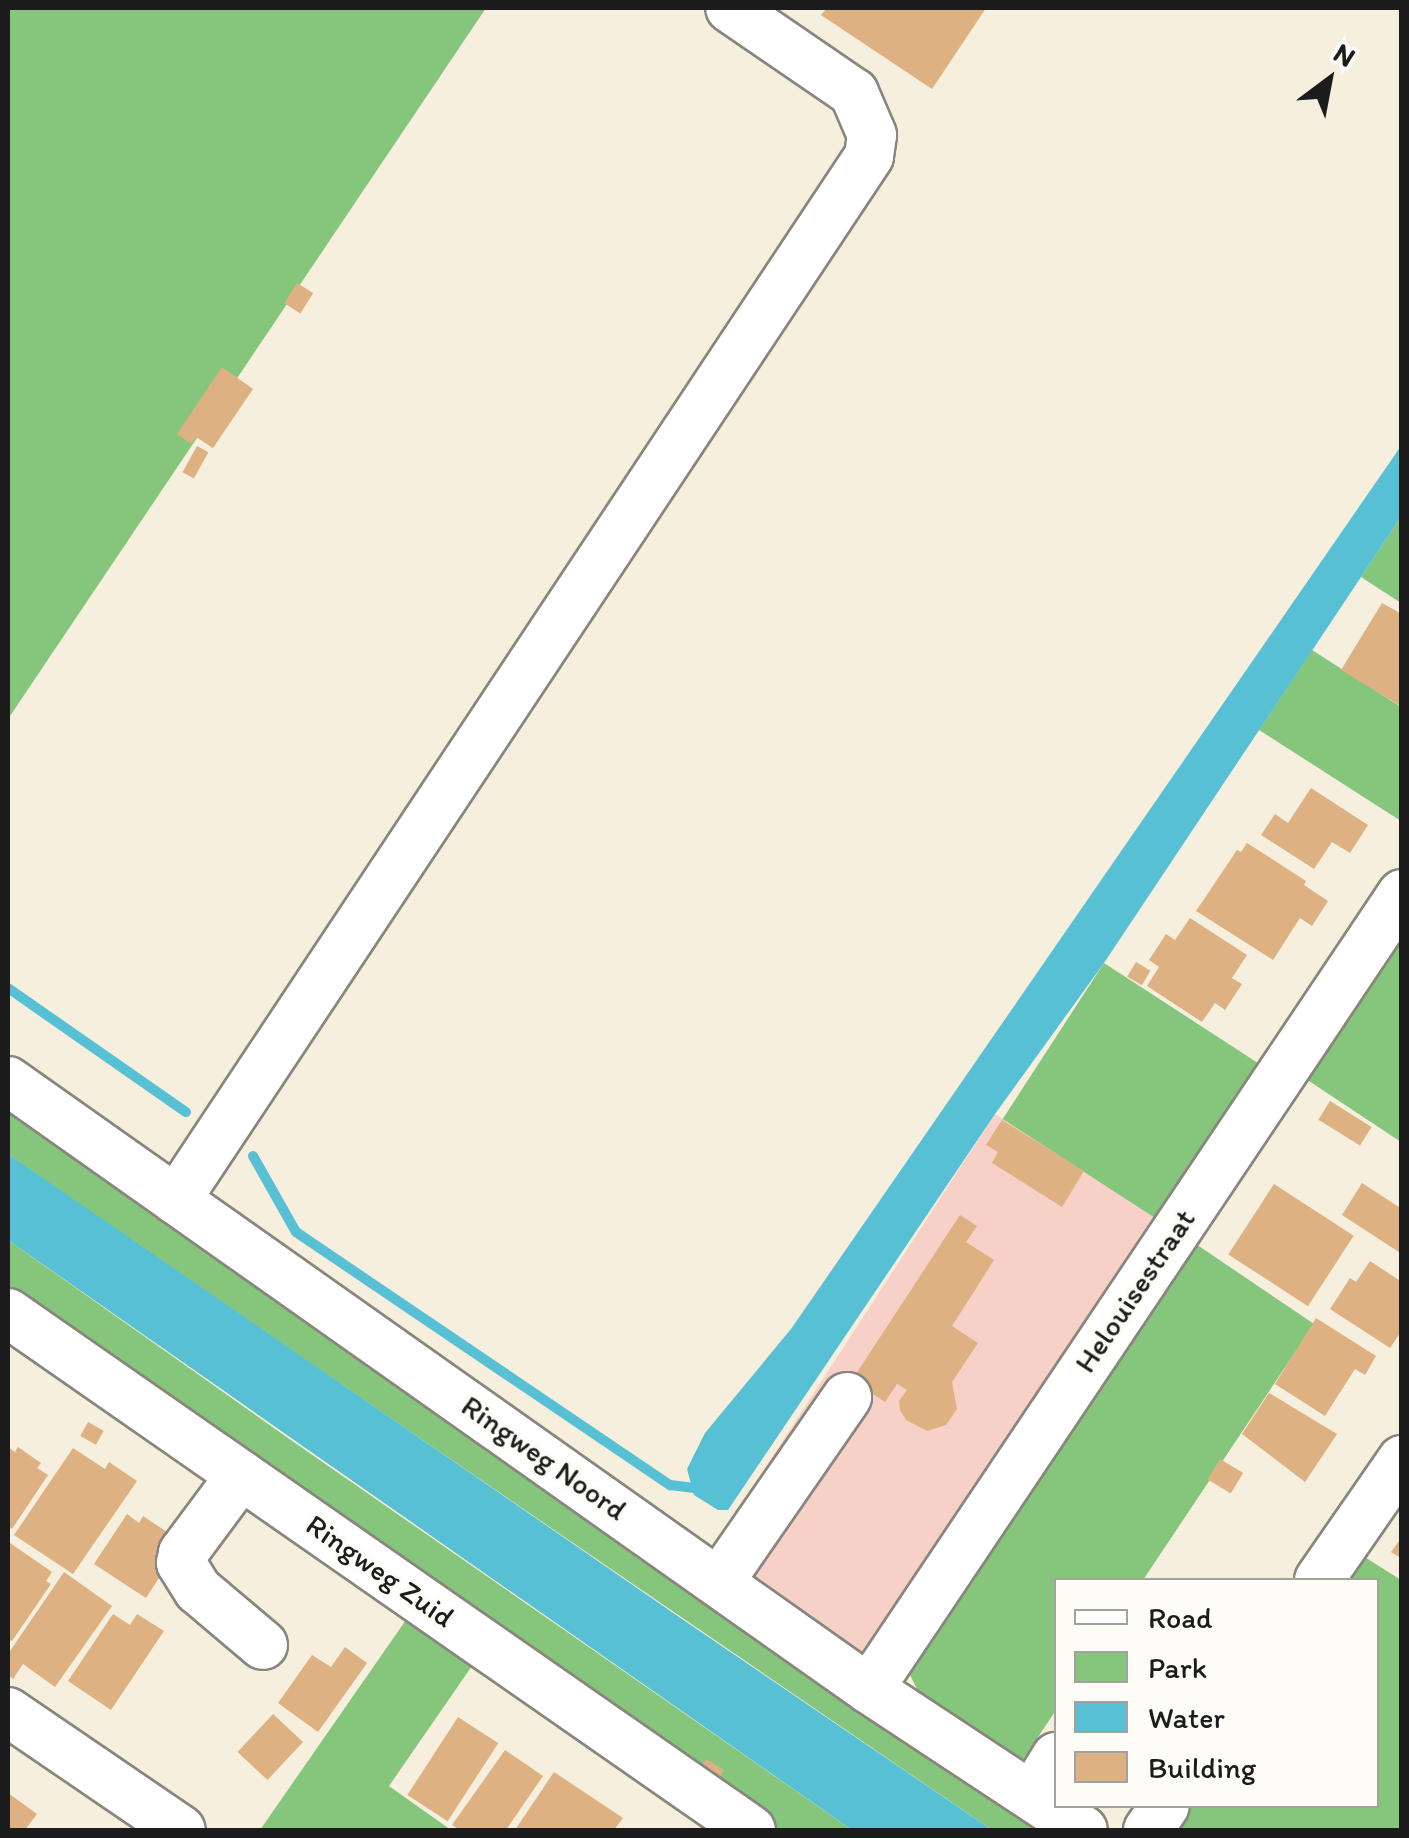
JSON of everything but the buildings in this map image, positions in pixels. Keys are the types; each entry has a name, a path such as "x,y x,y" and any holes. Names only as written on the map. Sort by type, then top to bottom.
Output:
{"street":[{"path":"176,1200 869,156 872,134 854,93 730,8"},
{"name":"Helouisestraat","path":"870,1689 1402,894"},
{"name":"Ringweg Noord","path":"8,1081 870,1689 1044,1776"},
{"name":"Ringweg Zuid","path":"8,1313 751,1830"},
{"path":"719,1582 847,1397"},
{"path":"1320,1578 1402,1460"},
{"path":"241,1474 183,1554 181,1563 198,1590 263,1645"},
{"path":"8,1712 181,1830"},
{"name":"Ringweg Noord","path":"1067,1808 1083,1830"},
{"path":"1148,1830 1164,1808"}],"shaded area":[{"path":"995,1114 1164,1224 880,1663 710,1553"}],"green space":[{"path":"8,8 486,8 8,719"},
{"path":"1401,517 1401,603 1361,577"},
{"path":"1312,650 1401,707 1401,821 1259,730"},
{"path":"1401,921 1401,1142 1300,1075"},
{"path":"1104,963 1267,1069 1165,1225 1003,1119"},
{"path":"8,1105 1054,1830 992,1830 103,1221 8,1154"},
{"path":"1187,1238 1314,1324 1144,1578 1054,1578 1054,1713 1020,1764 920,1695 906,1667"},
{"path":"8,1240 852,1830 775,1830 8,1301"},
{"path":"1352,1549 1401,1580 1401,1830 1162,1830 1175,1808 1379,1808 1379,1578 1332,1578"},
{"path":"408,1617 474,1663 389,1786 451,1830 260,1830"}],"water":[{"path":"1401,446 1401,517 1104,963 995,1114 728,1510 718,1510 694,1495 687,1469 705,1433 791,1329"},
{"path":"8,1154 992,1830 852,1830 8,1240"}],"waterway":[{"path":"8,988 186,1112"},
{"path":"253,1156 296,1232 670,1485 705,1489"}]}
